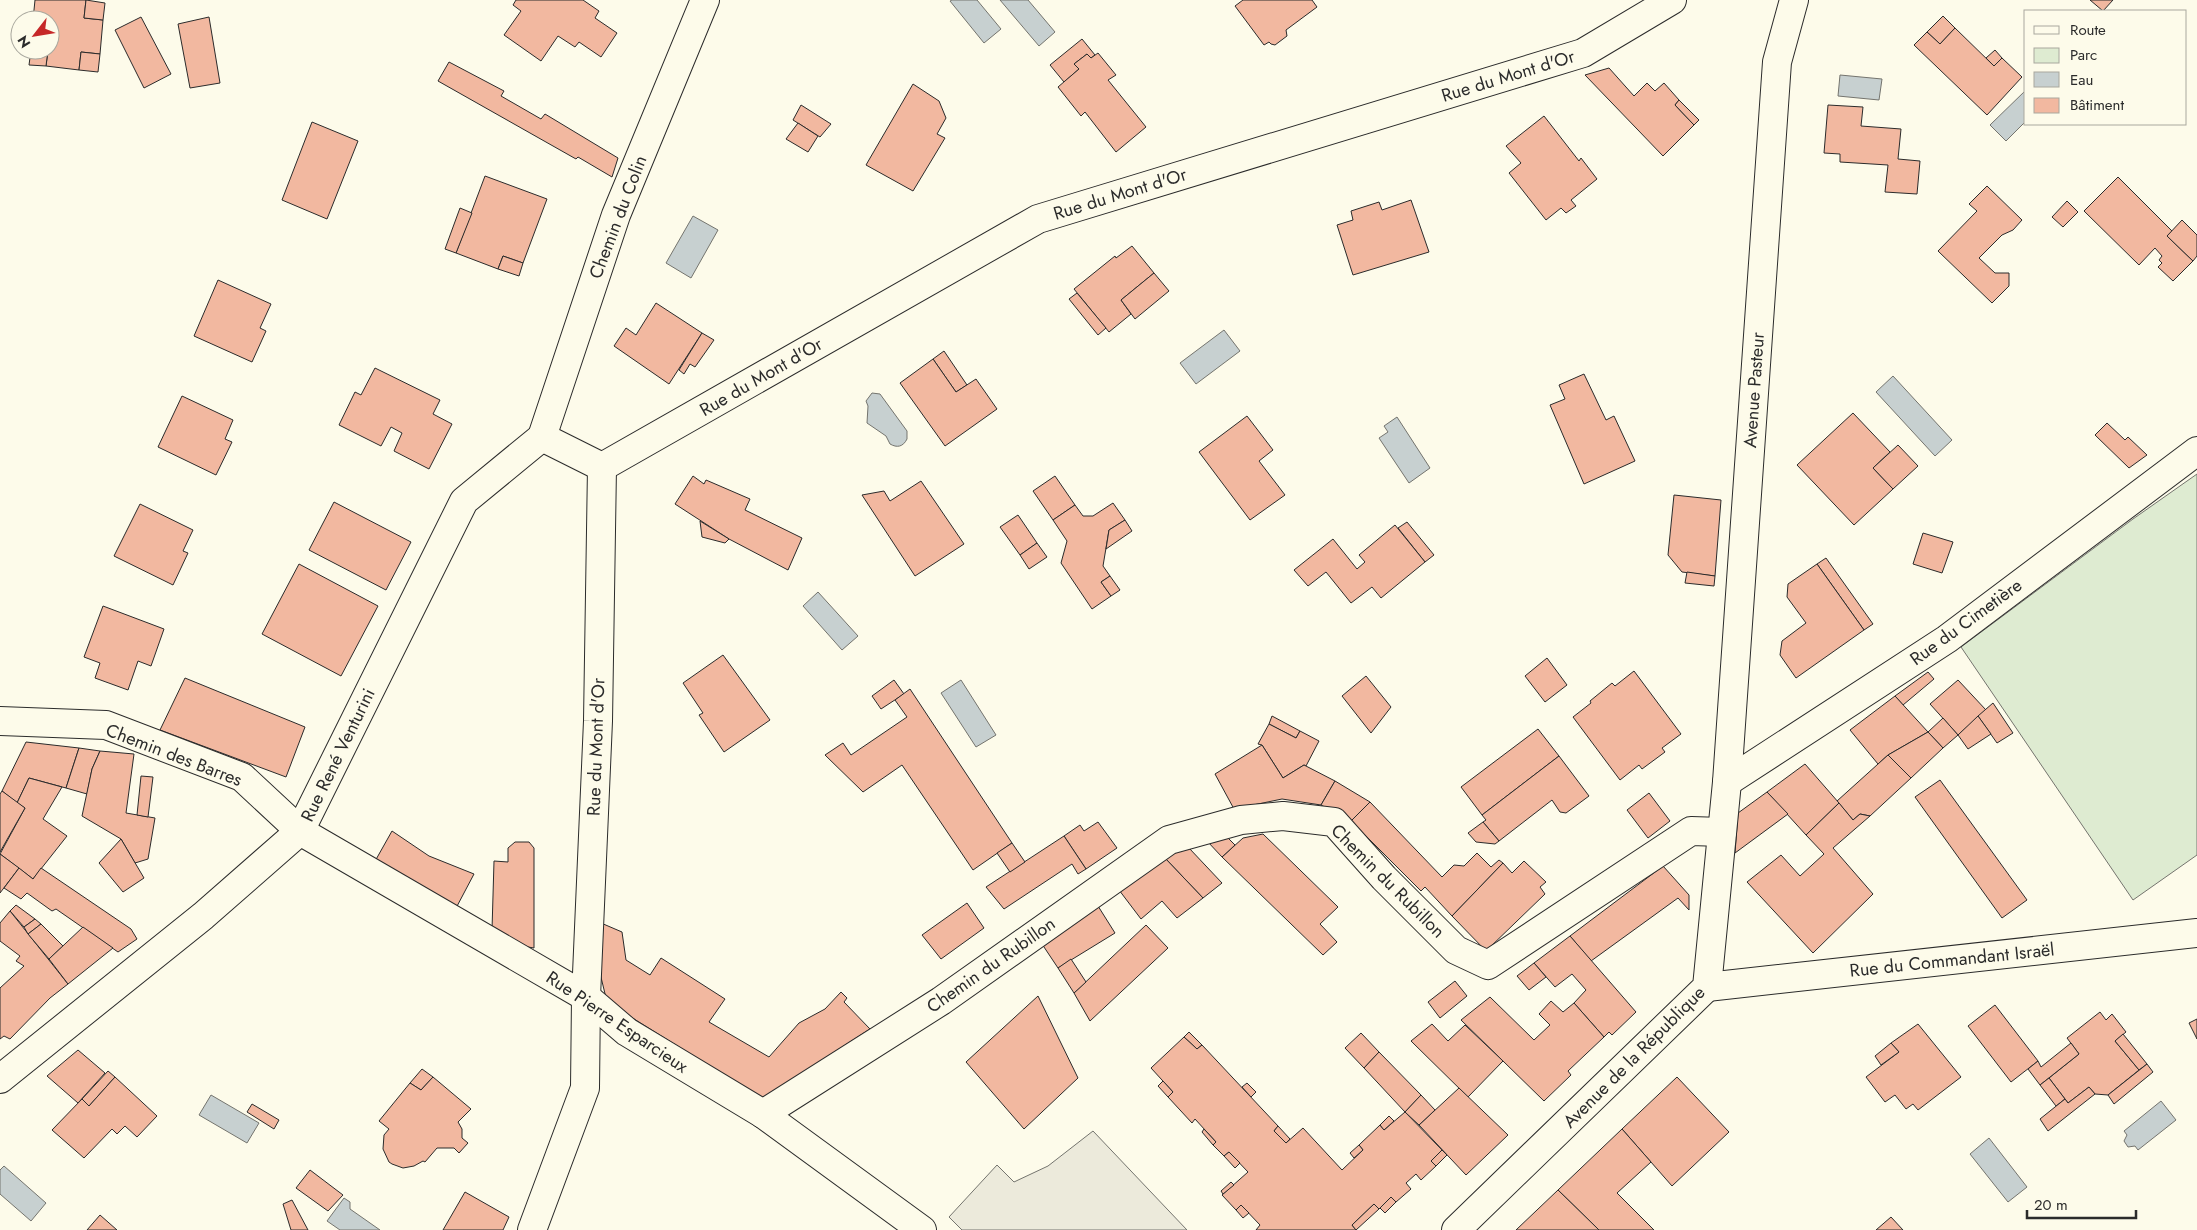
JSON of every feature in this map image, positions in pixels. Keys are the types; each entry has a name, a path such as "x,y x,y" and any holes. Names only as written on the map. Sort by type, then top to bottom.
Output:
{"street":[{"name":"Chemin du Colin","path":"542,437 616,215 705,0"},
{"name":"Rue du Mont d'Or","path":"532,1230 585,1088 586,997 598,721 602,467 1038,219 1583,53 1672,0"},
{"name":"Avenue Pasteur","path":"1727,782 1777,62 1794,0"},
{"path":"542,437 602,467"},
{"name":"Rue René Venturini","path":"0,1079 203,916 300,831 464,501 542,437"},
{"name":"Rue du Cimetière","path":"1727,782 1947,638 2197,451"},
{"name":"Chemin des Barres","path":"0,721 106,725 242,777 300,831"},
{"name":"Avenue de la République","path":"1456,1230 1708,987 1727,782"},
{"name":"Chemin du Rubillon","path":"763,1114 941,1001 1169,840 1241,820 1283,816 1334,822 1384,878 1456,950 1488,965 1691,831 1722,832"},
{"name":"Rue Pierre Esparcieux","path":"300,831 586,997 627,1032 763,1114 922,1230"},
{"name":"Rue du Commandant Israël","path":"1708,987 2197,933"}],"green space":[{"path":"2197,474 2197,855 2133,900 1961,647 2133,519"}],"shaded area":[{"path":"1093,1131 1187,1230 962,1230 949,1217 997,1165 1014,1182 1048,1166"}],"water":[{"path":"977,0 1001,29 984,43 950,1"},
{"path":"1000,0 1028,0 1055,32 1039,46"},
{"path":"1840,75 1882,79 1879,100 1838,96"},
{"path":"2024,92 2024,123 2006,141 1990,125"},
{"path":"693,216 718,230 691,278 666,263"},
{"path":"1224,330 1240,351 1196,384 1180,363"},
{"path":"1893,376 1952,440 1935,456 1876,392"},
{"path":"872,393 880,394 907,431 907,439 902,445 895,446 890,444 886,436 867,423 868,406 866,401"},
{"path":"1397,417 1430,468 1409,483 1379,438 1388,432 1384,426"},
{"path":"818,592 858,636 842,650 803,606"},
{"path":"961,680 996,735 976,747 941,693"},
{"path":"211,1095 259,1123 247,1143 199,1115"},
{"path":"2161,1101 2176,1120 2138,1150 2135,1146 2128,1147 2124,1141 2127,1135 2124,1131"},
{"path":"1989,1138 2027,1187 2008,1202 1970,1154"},
{"path":"4,1166 46,1203 31,1221 0,1194 0,1170"},
{"path":"344,1198 350,1202 350,1209 380,1230 340,1230 327,1221"}],"building":[{"path":"35,0 86,0 84,18 103,20 100,54 81,52 79,70 46,66 47,60 60,60 60,10 34,10"},
{"path":"86,0 105,3 103,20 84,18"},
{"path":"516,0 583,0 599,11 595,18 617,33 601,57 579,42 575,47 558,36 541,61 504,35 521,11 513,5"},
{"path":"1243,0 1312,0 1317,7 1286,30 1287,36 1275,45 1269,42 1264,45 1235,6"},
{"path":"2090,0 2113,0 2102,10"},
{"path":"1943,16 1955,28 1940,44 1927,32"},
{"path":"141,17 171,74 144,88 115,30"},
{"path":"209,17 220,83 190,88 178,24"},
{"path":"1955,28 1994,66 2002,58 2022,77 1987,115 1914,45 1927,32 1940,44"},
{"path":"1082,39 1095,55 1091,58 1087,54 1074,64 1079,69 1064,82 1050,65"},
{"path":"1995,50 2002,58 1994,66 1986,58"},
{"path":"81,52 100,54 98,72 79,70"},
{"path":"1098,53 1116,75 1108,80 1146,127 1116,152 1085,112 1081,116 1058,87 1079,69 1074,64 1087,54 1091,58"},
{"path":"30,60 47,60 46,66 29,65"},
{"path":"449,62 504,91 501,96 541,119 545,114 618,158 612,177 578,157 576,159 438,81"},
{"path":"1609,68 1634,96 1647,83 1655,91 1664,83 1679,100 1675,105 1694,125 1663,156 1585,75"},
{"path":"913,84 939,101 946,118 937,134 945,138 913,191 866,165"},
{"path":"1679,100 1699,120 1694,125 1675,105"},
{"path":"801,105 831,124 820,137 793,120"},
{"path":"1828,105 1863,107 1861,126 1901,129 1898,159 1920,161 1917,194 1885,192 1888,165 1840,162 1840,154 1824,153"},
{"path":"1544,116 1579,161 1581,158 1597,179 1571,200 1576,206 1566,213 1561,208 1546,220 1509,173 1521,163 1506,146"},
{"path":"312,122 358,141 327,219 282,200"},
{"path":"798,123 818,136 808,152 786,139"},
{"path":"485,176 547,199 523,263 503,256 498,269 456,253"},
{"path":"2118,177 2172,231 2167,236 2193,261 2173,281 2158,267 2162,263 2159,260 2162,256 2155,248 2139,265 2084,211"},
{"path":"1987,186 2022,220 2013,230 2002,235 1979,258 1995,273 2009,273 2009,286 1992,303 1938,251 1977,211 1969,204"},
{"path":"1411,200 1429,252 1353,275 1337,225 1353,220 1351,211 1379,202 1382,210"},
{"path":"2067,201 2078,212 2063,227 2052,217"},
{"path":"460,208 472,213 456,253 445,249"},
{"path":"2182,220 2197,235 2197,256 2193,261 2167,236"},
{"path":"1132,246 1154,273 1121,300 1131,314 1109,332 1074,289 1115,256 1116,258"},
{"path":"503,256 523,263 519,276 498,269"},
{"path":"1154,273 1169,291 1135,319 1121,300"},
{"path":"218,280 271,304 260,328 266,331 252,362 194,336"},
{"path":"1077,293 1106,328 1098,335 1069,299"},
{"path":"656,303 702,333 669,384 614,346 626,328 636,335"},
{"path":"702,333 714,340 695,367 690,364 684,374 679,370"},
{"path":"944,351 967,385 956,392 933,359"},
{"path":"933,359 956,392 976,379 997,409 945,446 900,383"},
{"path":"375,368 440,400 433,414 452,424 429,469 394,451 402,433 391,427 381,446 339,425 355,392 361,395"},
{"path":"1584,374 1606,420 1614,416 1635,461 1584,484 1550,405 1565,399 1559,385"},
{"path":"182,396 233,420 225,439 232,442 216,475 158,447"},
{"path":"1853,413 1890,452 1873,468 1893,489 1854,525 1797,465"},
{"path":"1247,416 1273,450 1259,461 1285,495 1250,520 1199,452"},
{"path":"2107,423 2125,440 2128,437 2147,455 2129,468 2095,435"},
{"path":"1898,445 1918,466 1893,489 1873,468"},
{"path":"693,476 704,484 706,480 750,499 745,510 802,538 788,570 729,539 675,504"},
{"path":"1055,476 1075,505 1053,520 1033,491"},
{"path":"921,481 964,544 915,576 862,495 884,491 890,501"},
{"path":"1674,495 1721,500 1715,576 1682,572 1668,555"},
{"path":"334,502 411,542 386,590 309,550"},
{"path":"1113,503 1125,520 1109,530 1103,566 1110,576 1101,582 1111,596 1092,609 1061,563 1067,541 1053,520 1075,505 1083,516 1093,516"},
{"path":"140,504 193,530 183,551 188,553 173,585 114,556"},
{"path":"1018,515 1037,543 1020,555 1000,527"},
{"path":"1125,520 1132,531 1106,549 1109,530"},
{"path":"700,521 729,539 725,543 702,537"},
{"path":"1407,522 1434,555 1425,562 1398,528"},
{"path":"1395,525 1425,562 1381,598 1372,587 1351,603 1326,572 1308,586 1294,570 1333,539 1357,569 1365,562 1359,555"},
{"path":"1923,533 1953,542 1942,573 1913,564"},
{"path":"1037,543 1047,557 1029,569 1020,555"},
{"path":"1826,558 1873,624 1864,630 1817,564"},
{"path":"299,564 378,606 341,676 262,634"},
{"path":"1817,564 1864,630 1796,678 1780,655 1782,641 1806,623 1787,597 1788,584"},
{"path":"1687,572 1715,576 1714,586 1685,583"},
{"path":"1110,576 1120,590 1111,596 1101,582"},
{"path":"103,606 164,629 151,666 138,661 128,690 95,678 100,663 84,657"},
{"path":"723,655 770,720 724,752 699,715 703,713 683,683"},
{"path":"1547,658 1567,685 1545,702 1525,676"},
{"path":"1634,671 1681,734 1662,748 1665,752 1642,769 1639,765 1620,780 1573,717 1612,683 1615,686"},
{"path":"1928,672 1934,679 1903,705 1895,696"},
{"path":"1366,676 1391,707 1371,733 1342,696"},
{"path":"185,678 305,727 286,777 160,730"},
{"path":"894,680 904,694 881,709 872,696"},
{"path":"1958,680 1986,710 1958,735 1930,704"},
{"path":"910,689 1012,843 973,870 902,765 863,792 825,755 843,743 851,755 907,717 895,700"},
{"path":"1895,696 1928,732 1888,755 1878,764 1850,730"},
{"path":"1993,703 2013,733 1997,743 1978,716"},
{"path":"1272,716 1300,731 1296,738 1269,724"},
{"path":"1978,716 1991,734 1968,749 1958,735"},
{"path":"1943,718 1958,735 1943,748 1928,732"},
{"path":"1269,724 1296,738 1300,731 1319,741 1306,766 1304,765 1283,778 1262,745 1258,744"},
{"path":"1538,729 1559,756 1482,815 1461,787"},
{"path":"1928,732 1943,748 1911,778 1888,755"},
{"path":"26,742 79,748 66,788 29,778 17,803 2,791"},
{"path":"1262,745 1283,778 1304,765 1335,781 1321,805 1282,799 1234,809 1215,774"},
{"path":"79,748 100,751 92,769 87,794 66,788"},
{"path":"100,751 134,754 126,813 155,818 148,859 135,863 121,839 82,816 92,769"},
{"path":"1888,755 1911,778 1870,816 1860,814 1853,820 1837,801"},
{"path":"1559,756 1589,796 1566,813 1560,812 1552,800 1499,841 1483,822 1486,820 1482,815"},
{"path":"1805,764 1839,803 1806,835 1767,792"},
{"path":"141,776 153,777 148,817 137,815"},
{"path":"29,778 62,787 43,819 67,836 33,879 0,854 25,808 17,803"},
{"path":"1940,780 2027,900 2002,918 1915,797"},
{"path":"1335,781 1370,802 1351,821 1321,805"},
{"path":"2,791 25,808 0,852 0,794"},
{"path":"1767,792 1788,814 1735,853 1738,813"},
{"path":"1649,793 1670,821 1648,838 1627,810"},
{"path":"1370,802 1442,877 1454,865 1464,866 1477,853 1491,867 1499,860 1503,863 1452,916 1425,887 1421,891 1351,821"},
{"path":"1839,803 1853,820 1860,814 1870,816 1833,848 1873,894 1813,953 1747,882 1781,855 1800,876 1824,854 1806,835"},
{"path":"1098,822 1117,848 1086,869 1064,836 1080,825 1084,831"},
{"path":"1483,822 1499,841 1495,844 1476,842 1468,833"},
{"path":"392,831 429,856 474,874 455,910 374,863"},
{"path":"1263,834 1338,907 1320,924 1337,942 1323,955 1222,857 1243,838"},
{"path":"1225,835 1235,845 1222,857 1207,841"},
{"path":"1064,836 1086,869 1078,874 1072,864 1004,909 986,887"},
{"path":"121,839 144,878 123,892 99,863"},
{"path":"515,842 529,842 534,848 534,948 522,946 492,930 494,861 508,862 508,848"},
{"path":"1012,843 1025,862 1010,872 997,853"},
{"path":"1189,848 1222,883 1203,898 1164,857"},
{"path":"0,854 19,868 0,893"},
{"path":"1164,857 1203,898 1177,918 1162,901 1141,919 1119,890"},
{"path":"1524,861 1546,882 1540,887 1545,894 1486,951 1452,916 1503,863 1512,873"},
{"path":"1663,866 1689,895 1689,910 1678,898 1591,961 1570,936"},
{"path":"19,868 33,879 41,868 131,929 137,939 118,952 56,909 52,911 27,893 21,899 4,888"},
{"path":"967,903 984,928 941,959 922,935"},
{"path":"16,905 35,919 24,927 10,911"},
{"path":"1098,906 1115,933 1058,968 1040,941"},
{"path":"10,911 68,984 50,998 10,1039 4,1036 0,1039 0,988 24,966 16,961 20,956 0,941 0,923"},
{"path":"35,919 41,924 28,934 24,927"},
{"path":"601,923 622,932 626,960 650,975 661,958 725,999 709,1022 769,1057 799,1023 825,1009 841,992 847,998 844,1002 870,1029 762,1099 607,1002 599,969"},
{"path":"41,924 63,946 49,959 28,934"},
{"path":"1146,925 1168,948 1090,1021 1074,993"},
{"path":"83,927 113,948 68,984 49,959"},
{"path":"1570,936 1636,1012 1612,1035 1609,1032 1604,1037 1574,1003 1586,990 1572,974 1555,987 1534,963"},
{"path":"1071,959 1086,982 1074,993 1058,968"},
{"path":"1534,963 1546,977 1529,990 1517,976"},
{"path":"1455,981 1467,996 1440,1018 1428,1002"},
{"path":"1038,996 1078,1078 1024,1129 966,1062"},
{"path":"1490,997 1534,1040 1550,1025 1539,1014 1551,1001 1563,1012 1574,1003 1604,1037 1568,1071 1571,1075 1544,1101 1461,1020"},
{"path":"1995,1005 2038,1061 2011,1082 1968,1026"},
{"path":"2100,1012 2106,1020 2112,1014 2126,1032 2115,1041 2139,1070 2108,1095 2095,1094 2089,1087 2068,1103 2049,1078 2079,1054 2067,1038"},
{"path":"2197,1019 2197,1039 2189,1023"},
{"path":"1432,1024 1448,1041 1465,1025 1503,1061 1468,1097 1411,1041"},
{"path":"1918,1024 1961,1077 1918,1110 1913,1104 1906,1109 1895,1095 1885,1102 1866,1077 1899,1052 1891,1043"},
{"path":"1189,1032 1202,1045 1197,1049 1184,1037"},
{"path":"1361,1033 1379,1052 1364,1068 1345,1048"},
{"path":"2123,1034 2147,1064 2139,1070 2115,1041"},
{"path":"1184,1037 1197,1049 1202,1045 1278,1126 1274,1131 1286,1143 1303,1128 1342,1170 1363,1150 1359,1145 1380,1125 1384,1130 1405,1112 1442,1150 1431,1161 1436,1166 1421,1180 1416,1174 1406,1183 1411,1189 1396,1202 1391,1197 1379,1209 1374,1204 1352,1225 1356,1230 1256,1230 1260,1225 1241,1205 1236,1210 1222,1195 1248,1172 1229,1152 1224,1156 1213,1145 1216,1142 1195,1119 1192,1123 1168,1097 1173,1092 1151,1068"},
{"path":"1891,1043 1899,1052 1881,1065 1875,1056"},
{"path":"2071,1043 2079,1054 2040,1085 2028,1069 2038,1061 2041,1067"},
{"path":"78,1050 105,1073 78,1103 47,1076"},
{"path":"1379,1052 1421,1095 1405,1112 1364,1068"},
{"path":"2147,1064 2153,1072 2114,1104 2108,1095"},
{"path":"422,1069 433,1077 421,1090 410,1083"},
{"path":"108,1071 115,1077 89,1106 82,1099"},
{"path":"115,1077 157,1116 137,1137 125,1126 117,1134 112,1129 84,1158 52,1130 82,1099 89,1106"},
{"path":"433,1077 471,1109 458,1122 462,1129 462,1138 468,1143 459,1153 454,1148 437,1148 425,1162 423,1161 414,1166 403,1168 392,1164 389,1162 383,1149 384,1135 389,1129 379,1121 410,1083 421,1090"},
{"path":"1677,1077 1729,1132 1672,1186 1622,1129"},
{"path":"2049,1078 2065,1099 2056,1106 2040,1085"},
{"path":"1163,1081 1173,1092 1168,1097 1158,1086"},
{"path":"1247,1083 1256,1092 1251,1097 1242,1087"},
{"path":"2089,1087 2095,1094 2048,1131 2040,1119 2065,1099 2068,1103"},
{"path":"1459,1088 1508,1135 1466,1175 1419,1125"},
{"path":"1421,1095 1435,1110 1419,1125 1405,1112"},
{"path":"252,1104 279,1120 274,1129 247,1112"},
{"path":"1389,1116 1394,1121 1384,1130 1380,1125"},
{"path":"1278,1126 1290,1139 1286,1143 1274,1131"},
{"path":"1204,1129 1216,1142 1213,1145 1202,1132"},
{"path":"1622,1129 1651,1162 1617,1193 1654,1230 1599,1230 1558,1190"},
{"path":"1359,1145 1363,1150 1354,1158 1350,1153"},
{"path":"1442,1150 1447,1155 1436,1166 1431,1161"},
{"path":"1229,1152 1240,1163 1235,1168 1224,1156"},
{"path":"310,1170 343,1195 328,1211 296,1188"},
{"path":"1231,1182 1234,1185 1223,1194 1221,1191"},
{"path":"1558,1190 1599,1230 1516,1230"},
{"path":"465,1192 509,1217 503,1230 443,1230"},
{"path":"1391,1197 1396,1202 1385,1213 1380,1208"},
{"path":"292,1200 308,1230 291,1230 283,1204"},
{"path":"1374,1204 1379,1209 1356,1230 1352,1225"},
{"path":"1241,1205 1249,1213 1243,1218 1236,1210"},
{"path":"100,1215 117,1230 87,1230"},
{"path":"1891,1217 1903,1230 1876,1230"}]}
